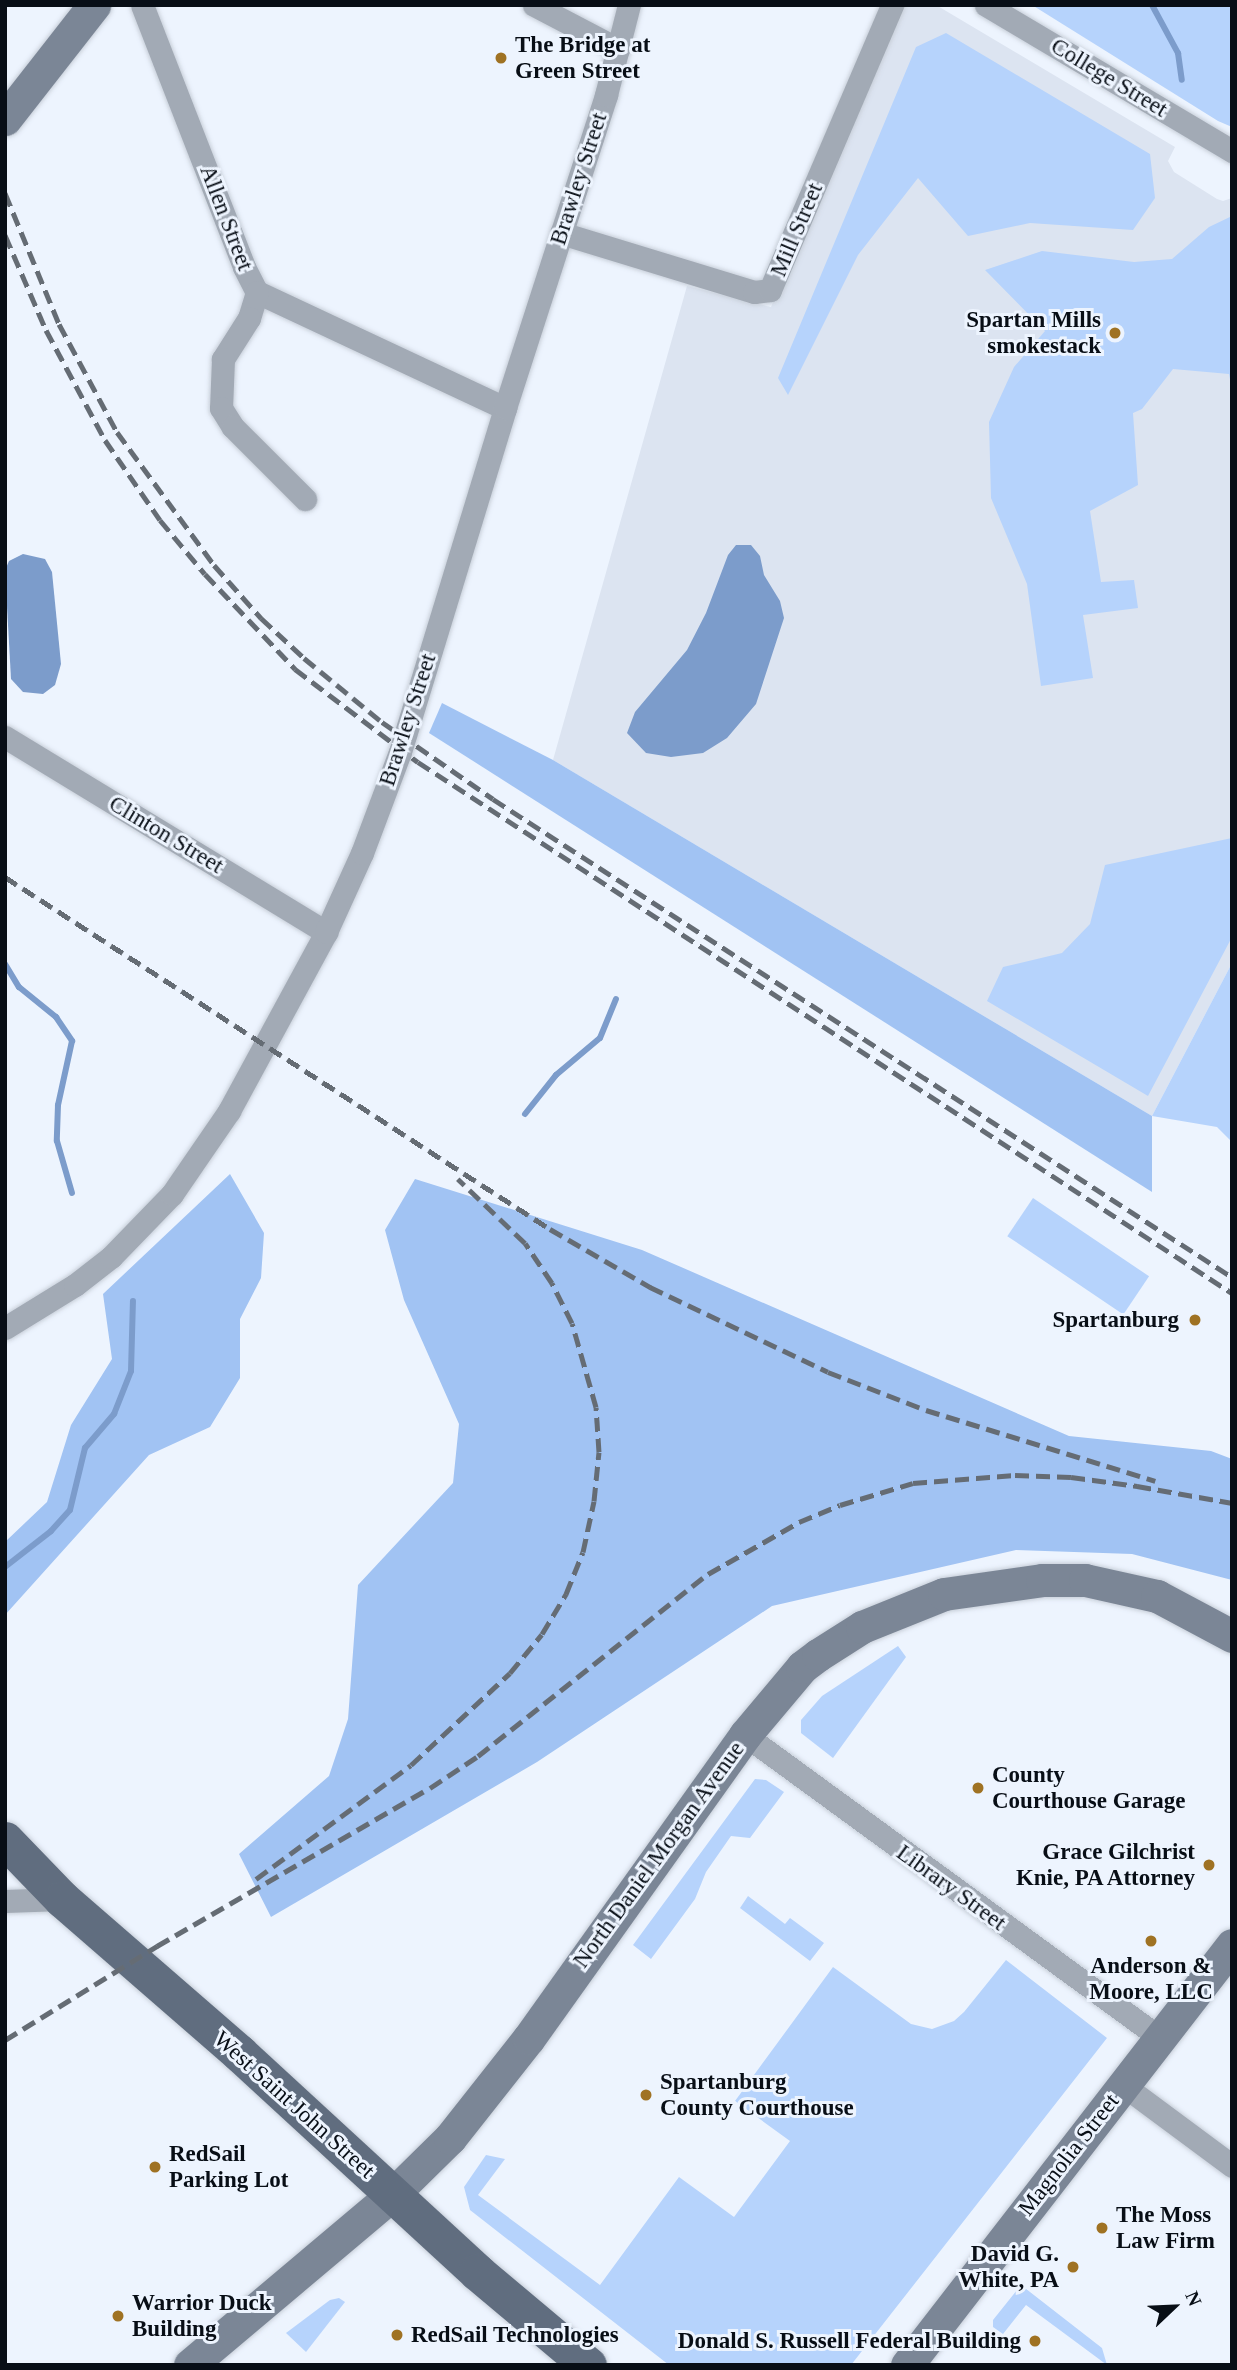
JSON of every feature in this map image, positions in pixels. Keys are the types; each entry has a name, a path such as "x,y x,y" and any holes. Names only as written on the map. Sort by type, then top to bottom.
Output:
{"main road":[{"path":"5,119 94,5"},
{"name":"North Daniel Morgan Avenue","path":"190,2365 391,2196 450,2138 476,2107 745,1735 802,1667 818,1655 863,1627 944,1594 1001,1584 1085,1580 1157,1596 1232,1636"},
{"name":"West Saint John Street","path":"5,1840 62,1899 239,2053 391,2196 588,2365"},
{"name":"Magnolia Street","path":"907,2365 1232,1945"}],"street":[{"name":"Allen Street","path":"142,5 244,267 257,292 505,408"},
{"path":"534,5 618,49"},
{"name":"Brawley Street","path":"5,1328 75,1285 111,1257 172,1194 229,1111 326,932 362,853 400,752 505,408 606,95 629,5"},
{"name":"Mill Street","path":"561,233 754,292 770,290 892,5"},
{"name":"College Street","path":"986,5 1232,151"},
{"path":"257,292 249,318 223,359 221,408 233,427 305,499"},
{"name":"Clinton Street","path":"5,737 326,932"},
{"name":"Library Street","path":"745,1735 1160,2038"},
{"path":"5,1901 62,1899"},
{"path":"1123,2085 1232,2166"}],"shaded area":[{"path":"902,5 936,5 1175,147 1168,161 1174,172 1217,199 1223,201 1232,198 1232,963 1152,1116 553,760 687,286 771,307"},
{"path":"1032,5 1232,5 1232,127 1218,121"},
{"path":"946,33 1150,154 1155,198 1133,230 1030,223 968,236 918,178 858,255 788,395 778,378 916,47"},
{"path":"1232,216 1232,390 1229,374 1173,369 1142,409 1133,413 1138,485 1090,511 1101,582 1134,580 1138,608 1083,615 1093,678 1041,686 1027,584 991,498 989,422 1014,367 1045,331 985,270 1042,251 1134,262 1172,259 1209,227"},
{"path":"736,545 751,545 760,556 764,575 780,601 784,618 756,704 727,738 703,753 671,757 646,753 627,733 635,712 687,650 706,613 728,555"},
{"path":"23,554 45,559 52,572 61,664 55,685 43,694 23,692 11,679 5,570 9,561"},
{"path":"442,703 553,760 1152,1116 1152,1192 429,733"},
{"path":"1232,838 1232,937 1148,1096 987,1001 1003,967 1062,953 1090,924 1105,865"},
{"path":"1232,963 1232,1142 1217,1127 1152,1116"},
{"path":"230,1174 264,1233 261,1278 240,1319 240,1378 210,1427 149,1455 5,1615 5,1542 47,1502 71,1425 112,1359 103,1294"},
{"path":"415,1179 642,1250 1069,1436 1211,1451 1232,1459 1232,1580 1132,1554 1016,1550 772,1606 537,1762 271,1917 239,1854 329,1776 348,1719 358,1585 453,1483 459,1424 404,1300 385,1230"},
{"path":"1033,1198 1149,1276 1123,1314 1007,1236"},
{"path":"898,1646 906,1657 833,1758 801,1733 801,1720 822,1696"},
{"path":"755,1779 766,1780 784,1792 750,1838 731,1836 706,1872 695,1899 651,1959 633,1945"},
{"path":"748,1896 785,1924 790,1918 824,1943 810,1961 740,1908"},
{"path":"1006,1960 1107,2038 851,2365 669,2365 470,2210 464,2187 486,2155 505,2159 478,2195 600,2285 679,2177 734,2217 790,2141 735,2101 833,1967 911,2024 932,2029 954,2021 964,2012"},
{"path":"1021,2285 1102,2348 1107,2365 1026,2305 1003,2334 993,2327 993,2320"},
{"path":"339,2298 345,2302 306,2352 286,2333 330,2300"}],"waterway":[{"path":"1152,5 1178,53 1182,80"},
{"path":"5,964 19,987 56,1017 72,1041 58,1105 57,1141 72,1193"},
{"path":"525,1114 556,1075 600,1038 616,999"},
{"path":"5,1567 51,1531 70,1510 85,1448 114,1414 131,1371 133,1301"}],"railway":[{"path":"5,193 59,324 117,432 214,565 261,618 304,658 382,722 493,799 1232,1277"},
{"path":"5,235 46,330 105,440 160,520 205,574 295,669 418,762 1232,1293"},
{"path":"5,877 550,1229 650,1287 828,1372 926,1410 1155,1481"},
{"path":"256,1879 411,1765 510,1673 542,1634 566,1594 583,1552 594,1501 599,1452 596,1407 572,1323 552,1283 525,1243 458,1179"},
{"path":"5,2040 157,1946 430,1788 478,1756 708,1574 799,1522 840,1505 913,1483 1015,1475 1071,1477 1232,1503"}],"place":[{"name":"The Bridge at Green Street","path":"501,58"},
{"name":"Spartan Mills smokestack","path":"1115,333"},
{"name":"Spartanburg","path":"1195,1320"},
{"name":"County Courthouse Garage","path":"978,1788"},
{"name":"Grace Gilchrist Knie, PA Attorney","path":"1209,1865"},
{"name":"Anderson & Moore, LLC","path":"1151,1941"},
{"name":"Spartanburg County Courthouse","path":"646,2095"},
{"name":"RedSail Parking Lot","path":"155,2167"},
{"name":"The Moss Law Firm","path":"1102,2228"},
{"name":"David G. White, PA","path":"1073,2267"},
{"name":"Warrior Duck Building","path":"118,2316"},
{"name":"RedSail Technologies","path":"397,2335"},
{"name":"Donald S. Russell Federal Building","path":"1035,2341"}]}
